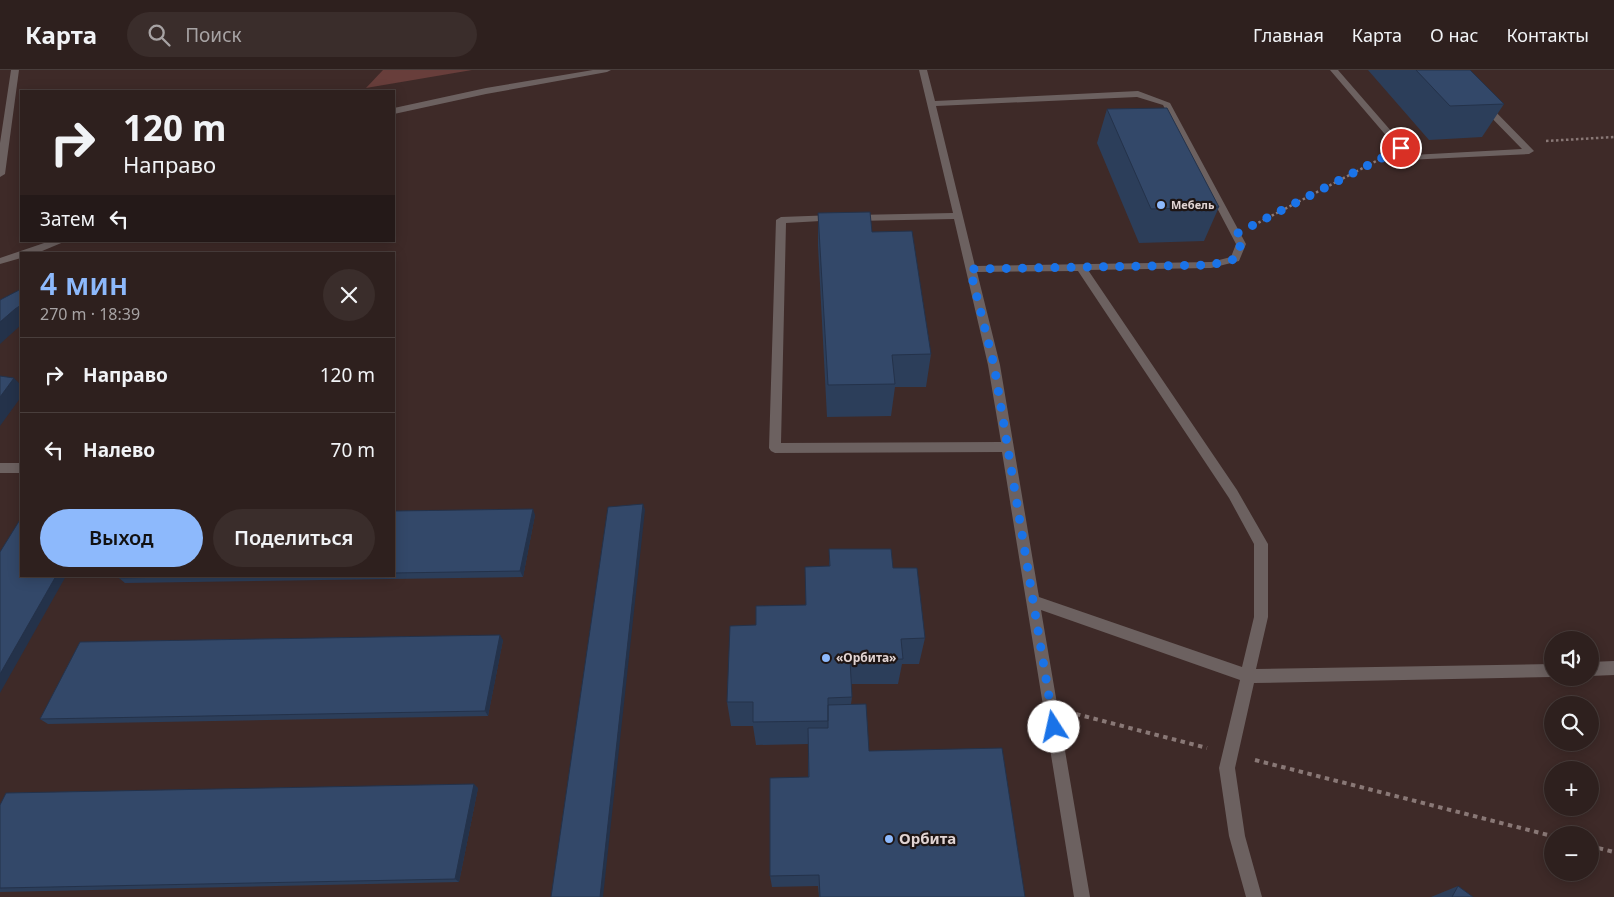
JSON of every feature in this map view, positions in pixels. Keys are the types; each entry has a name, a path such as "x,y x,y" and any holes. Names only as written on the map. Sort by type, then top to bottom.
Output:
{"street":[{"path":"0,174 14,70"},
{"path":"395,111 486,91 607,70"},
{"path":"923,70 994,365 1082,897"},
{"path":"1334,70 1410,158 1529,151 1474,96"},
{"path":"931,104 1138,94 1166,103 1241,244 1235,259 1211,265 1082,269 970,269"},
{"path":"958,216 781,220 775,448 1007,447"},
{"path":"28,252 58,242"},
{"path":"0,262 20,255"},
{"path":"1082,269 1233,494 1261,544 1261,617 1227,768 1237,836 1254,897"},
{"path":"0,468 20,468"},
{"path":"1033,601 1248,676 1544,670"},
{"path":"1599,669 1614,668"}],"path":[{"path":"1520,142 1614,137"},
{"path":"1236,234 1401,148"},
{"path":"1051,708 1544,834"},
{"path":"1599,848 1614,852"}],"shaded area":[{"path":"383,70 472,70 366,88"}],"building":[{"path":"1416,70 1470,70 1504,104 1450,106"},
{"path":"1167,108 1219,207 1151,209 1107,109"},
{"path":"870,212 872,232 912,231 931,354 892,355 895,384 828,385 818,213"},
{"path":"20,290 20,306 0,322 0,300"},
{"path":"0,376 14,378 0,397"},
{"path":"643,504 600,897 551,897 608,507"},
{"path":"533,509 520,571 395,573 395,511"},
{"path":"20,520 20,577 55,577 0,674 0,552"},
{"name":"«Орбита»","path":"829,549 891,549 893,568 917,568 925,638 901,639 903,659 850,660 852,697 828,698 828,721 753,722 753,702 727,702 730,626 756,625 756,606 806,605 805,567 830,566"},
{"path":"120,577 171,577 119,578"},
{"path":"500,635 485,711 40,719 80,642"},
{"name":"Орбита","path":"866,704 869,751 1002,748 1025,897 820,897 819,875 770,876 770,778 809,777 808,728 828,728 828,705"},
{"path":"474,784 455,879 0,888 0,805 6,793"},
{"path":"1458,886 1473,897 1452,897"}],"place":[{"name":"Мебель","path":"1161,205"},
{"name":"«Орбита»","path":"826,658"},
{"name":"Орбита","path":"889,839"}],"route":[{"path":"1054,727 994,365 970,269 1082,269 1211,265 1235,259 1241,244 1236,234 1401,148"}]}
